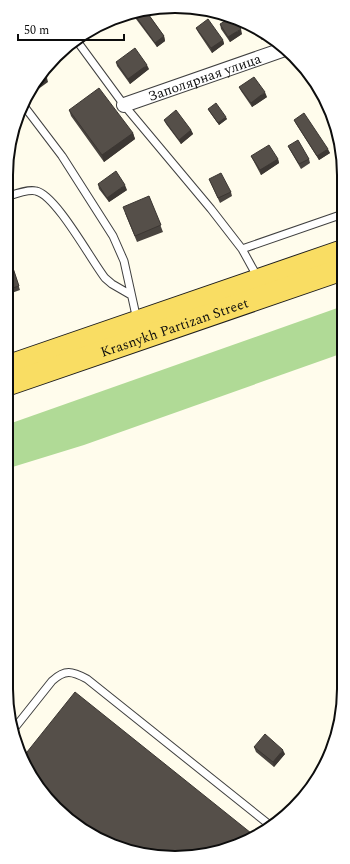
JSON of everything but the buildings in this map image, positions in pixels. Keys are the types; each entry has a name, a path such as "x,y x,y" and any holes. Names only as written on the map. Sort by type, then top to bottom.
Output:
{"main road":[{"name":"Krasnykh Partizan Street","path":"13,366 337,253"},
{"name":"Krasnykh Partizan Street","path":"13,383 337,271"}],"street":[{"name":"Заполярная улица","path":"124,105 280,51"}],"lane":[{"path":"79,44 124,105 211,209 242,249 259,280"},
{"path":"27,110 62,156 113,236 124,261 137,322"},
{"path":"13,195 35,190 43,193 58,209 105,278 131,295"},
{"path":"242,249 337,216"},
{"path":"17,725 58,675 67,672 78,674 87,679 267,823"}],"green space":[{"path":"337,308 337,355 84,445 13,467 13,423"}]}
